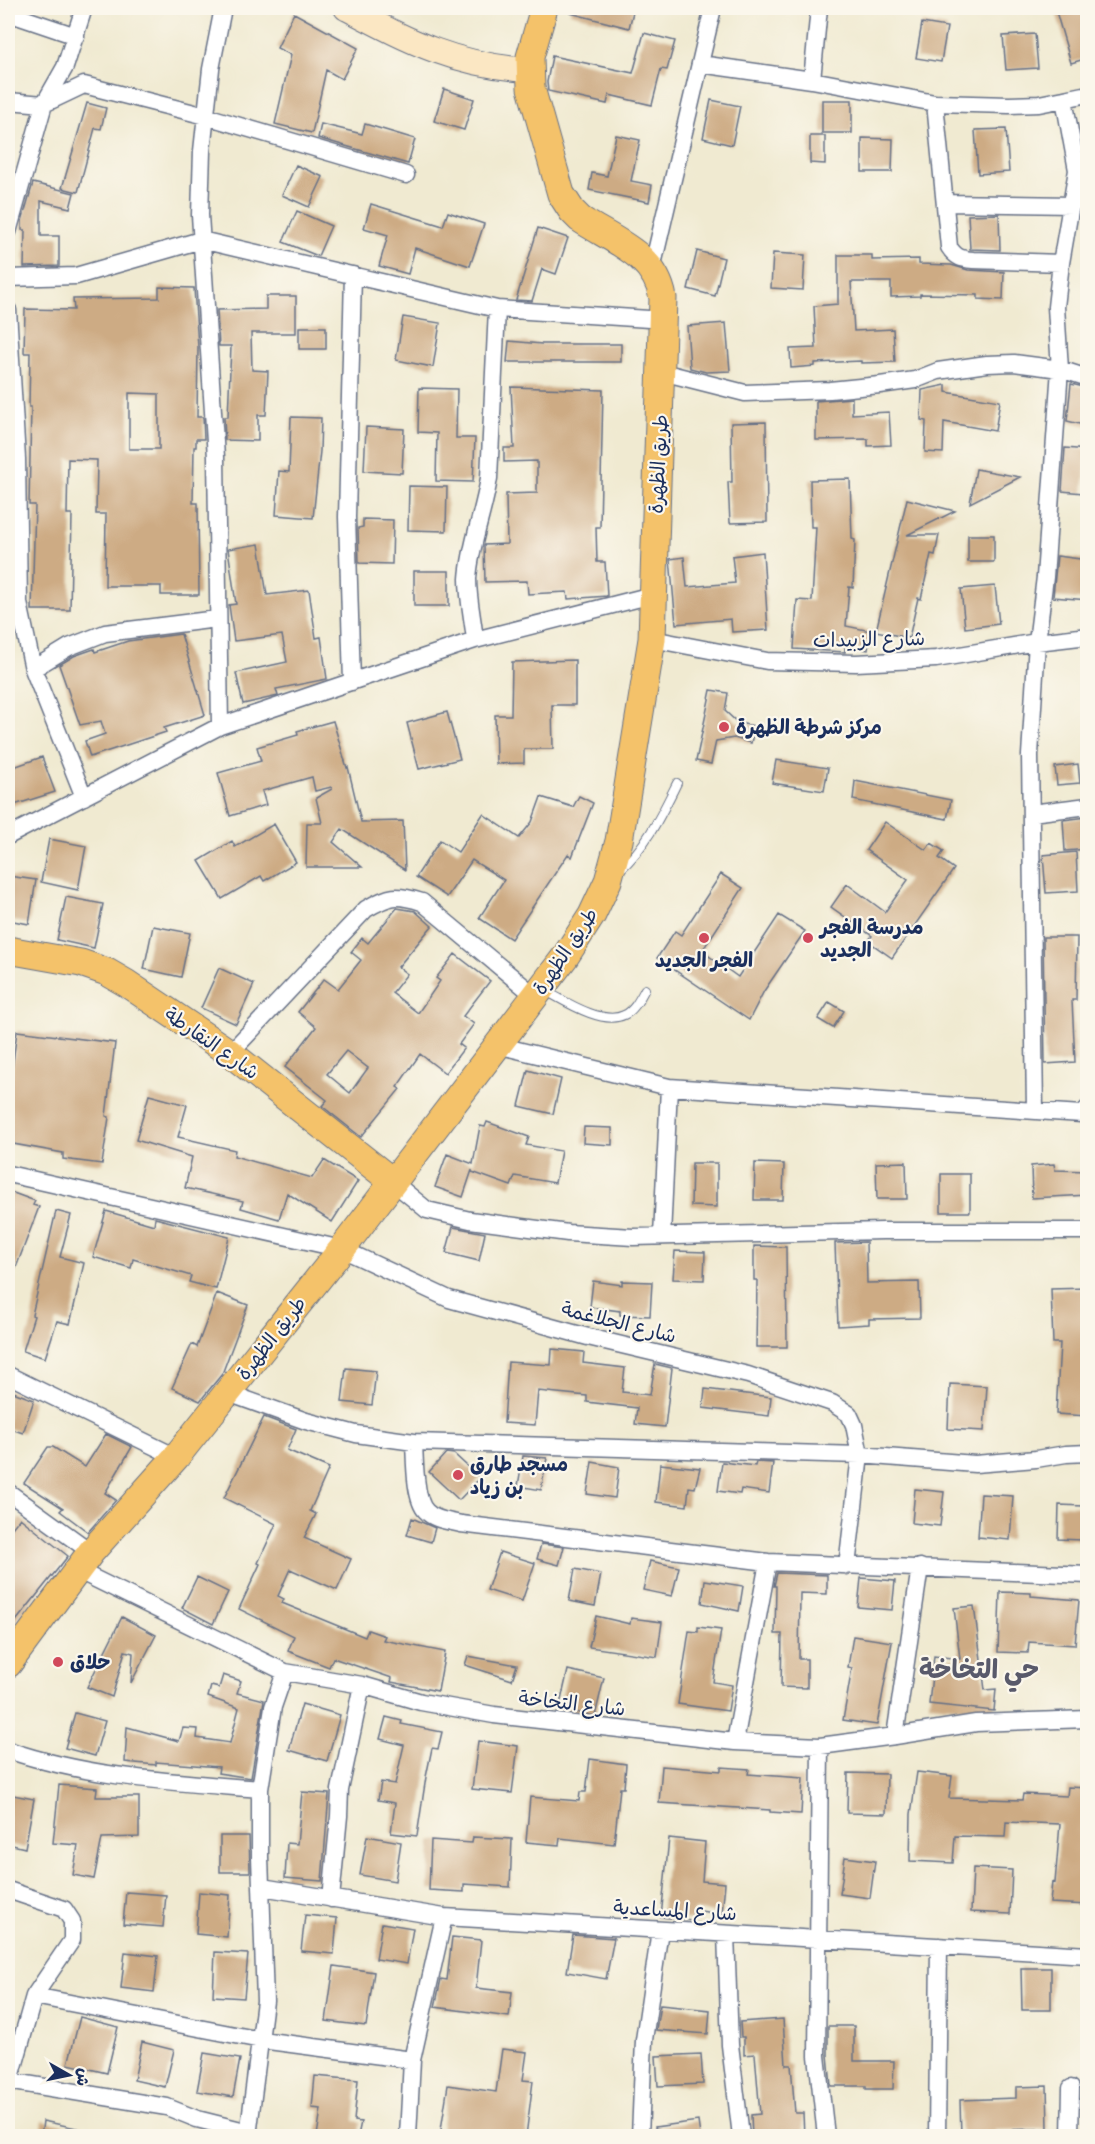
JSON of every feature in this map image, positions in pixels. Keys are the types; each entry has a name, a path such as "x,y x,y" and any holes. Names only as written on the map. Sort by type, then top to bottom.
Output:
{"main road":[{"path":"346,8 444,55 487,66 530,70"},
{"name":"طريق الظهرة","path":"12,1649 84,1561 176,1457 342,1249 565,957 592,915 608,881 619,841 652,639 664,320 661,288 652,269 637,254 580,219 566,203 558,185 534,104 530,70 533,43 544,8"},
{"name":"شارع النقارطة","path":"8,950 81,963 107,972 230,1053 393,1182"}],"street":[{"path":"8,232 44,104 65,67 84,8"},
{"path":"220,726 216,457 201,240 201,172 210,69 223,8"},
{"path":"652,269 713,8"},
{"path":"812,80 819,8"},
{"path":"8,13 76,36"},
{"path":"700,64 812,80 935,103 1039,104 1088,94"},
{"path":"8,101 44,104 84,84 206,116 406,175"},
{"path":"1064,99 1082,170 1088,184"},
{"path":"935,103 949,247 954,254 960,259 1061,263"},
{"path":"1035,1110 1030,755 1060,369 1056,307 1061,263 1072,205 1082,170"},
{"path":"945,203 1072,205"},
{"path":"8,278 76,276 201,240 497,309 664,320"},
{"path":"352,682 347,517 353,275"},
{"path":"475,640 468,580 489,478 497,309"},
{"path":"8,310 19,603 33,669 84,797"},
{"path":"662,372 745,393 830,390 880,385 915,380 938,371 987,364 1014,363 1060,369 1088,378"},
{"path":"8,836 220,726 475,640 652,594"},
{"path":"33,669 69,647 105,633 217,619"},
{"name":"شارع الزبيدات","path":"652,639 767,661 856,663 936,659 1088,636"},
{"path":"1031,813 1088,806"},
{"path":"230,1053 366,909 385,898 401,896 422,902 537,992"},
{"path":"497,1045 669,1087 1086,1114"},
{"path":"662,1236 669,1087"},
{"name":"شارع الجلاغمة","path":"8,1174 342,1249 449,1299 588,1337 748,1375 832,1403 849,1414 852,1419 860,1455 848,1566"},
{"path":"393,1182 427,1210 470,1220 568,1233 633,1237 883,1231 1088,1231"},
{"path":"8,1375 176,1457"},
{"path":"228,1393 306,1422 356,1434 414,1442 860,1455 975,1464 1036,1460 1066,1454 1088,1453"},
{"path":"414,1442 418,1491 424,1510 438,1519 460,1524 768,1562 1088,1575"},
{"name":"شارع التخاخة","path":"11,1500 84,1561 285,1672 362,1685 422,1702 494,1715 735,1742 820,1746 976,1723 1088,1719"},
{"path":"735,1742 768,1562"},
{"path":"895,1736 920,1567"},
{"path":"8,1890 64,1909 72,1921 72,1940 34,1996 9,2081 167,2107 197,2119 248,2134 265,2001 260,1789 273,1707 285,1672"},
{"path":"331,1899 340,1790 362,1685"},
{"path":"820,1746 817,2056 826,2136"},
{"path":"8,1750 63,1765 132,1777 260,1789"},
{"name":"شارع المساعدية","path":"262,1887 444,1917 1088,1955"},
{"path":"408,2136 412,2060 444,1917"},
{"path":"640,2136 644,2040 660,1930"},
{"path":"726,1934 730,2045 741,2136"},
{"path":"937,2136 939,1946"},
{"path":"34,1996 261,2040 412,2060"},
{"path":"1070,2136 1071,2088"}],"lane":[{"path":"608,881 640,849 677,783"},
{"path":"537,992 585,1011 614,1017 624,1016 631,1010 645,989"}],"building":[{"path":"571,8 634,8 629,28 570,13"},
{"path":"1055,8 1088,8 1088,58 1071,63"},
{"path":"294,13 358,48 342,79 326,70 312,133 275,124 291,55 277,48"},
{"path":"922,23 947,27 941,62 916,58"},
{"path":"644,33 675,41 667,70 661,69 652,105 609,95 607,104 548,91 547,82 552,56 633,73"},
{"path":"1035,34 1038,68 1006,70 1003,36"},
{"path":"444,89 474,99 464,130 434,121"},
{"path":"711,100 740,106 732,145 703,138"},
{"path":"822,100 852,100 852,133 822,133"},
{"path":"87,103 106,108 101,129 95,128 78,192 62,188"},
{"path":"321,124 362,134 365,124 415,139 408,164 318,138"},
{"path":"1006,129 1009,172 978,174 975,130"},
{"path":"616,135 640,140 631,181 652,185 649,202 589,190 592,173 607,176"},
{"path":"810,136 825,136 825,164 810,163"},
{"path":"862,138 893,139 892,172 862,172"},
{"path":"296,165 323,177 309,207 282,195"},
{"path":"33,183 74,193 70,208 41,201 41,236 59,236 59,266 24,267 25,230 22,230 22,221"},
{"path":"371,204 443,226 448,212 484,224 470,266 415,248 408,274 379,266 388,235 364,228"},
{"path":"297,211 331,226 318,256 283,242"},
{"path":"999,214 1000,250 970,249 968,215"},
{"path":"538,228 568,238 556,274 542,269 532,301 516,300"},
{"path":"697,251 724,258 715,296 688,289"},
{"path":"773,253 805,255 803,290 771,288"},
{"path":"838,255 872,255 872,260 919,259 919,264 951,265 968,270 1004,272 1003,300 978,299 978,295 920,294 920,296 891,297 891,282 851,282 854,331 893,329 895,362 815,363 815,366 791,368 790,349 816,348 814,306 838,304"},
{"path":"159,287 194,288 198,347 197,417 203,417 204,439 196,439 196,447 194,447 193,503 198,503 199,595 161,595 161,586 105,586 106,514 96,514 97,460 68,459 67,514 72,514 70,610 32,610 35,505 29,505 30,353 24,353 25,309 74,310 73,299 159,298","holes":["129,393 159,394 159,449 129,449"]},
{"path":"266,296 296,296 296,333 251,333 252,370 268,371 266,415 258,415 258,441 225,440 224,417 228,417 231,346 219,346 217,310 266,309"},
{"path":"403,317 440,323 433,367 396,360"},
{"path":"726,323 730,371 706,372 690,368 687,326"},
{"path":"299,327 326,327 326,349 299,349"},
{"path":"509,341 542,344 621,344 621,362 507,362"},
{"path":"1071,384 1088,388 1088,426 1067,421"},
{"path":"946,385 946,392 1000,401 995,431 944,422 943,453 925,452 926,421 921,420 922,390"},
{"path":"511,387 603,390 600,527 596,527 597,562 605,562 607,596 568,599 567,592 528,594 527,581 485,582 484,545 507,544 506,494 537,493 537,461 504,462 504,448 514,448"},
{"path":"419,388 457,389 456,438 475,438 473,482 436,481 437,433 418,432"},
{"path":"852,398 852,414 889,412 891,445 868,446 868,439 816,440 816,401"},
{"path":"291,417 321,418 313,518 276,515 279,471 289,472"},
{"path":"766,422 767,522 730,523 728,482 732,482 731,423"},
{"path":"366,427 404,429 402,473 364,471"},
{"path":"1065,448 1087,450 1083,493 1062,491"},
{"path":"976,469 1020,477 970,503"},
{"path":"850,479 852,539 855,540 853,588 849,587 846,626 871,631 868,650 845,646 845,652 794,649 797,600 812,601 816,527 811,527 810,480"},
{"path":"409,486 447,487 446,531 408,530"},
{"path":"907,499 955,511 907,535 939,535 935,555 931,554 921,599 918,598 909,638 876,631"},
{"path":"363,519 393,520 392,564 359,563 358,528 363,527"},
{"path":"968,535 994,535 994,562 968,562"},
{"path":"259,544 267,595 309,590 316,638 321,637 327,679 276,689 278,696 243,704 236,673 287,662 282,635 234,641 229,605 236,604 228,549"},
{"path":"763,552 768,630 732,632 731,619 676,624 670,559 684,557 687,587 735,583 732,556"},
{"path":"1057,556 1088,560 1088,600 1053,597"},
{"path":"414,571 449,571 449,606 414,606"},
{"path":"995,586 999,624 965,628 961,589"},
{"path":"181,634 205,715 164,728 166,732 90,757 85,741 105,734 101,721 80,725 59,665 74,656 94,649 95,652 128,641"},
{"path":"575,660 575,705 552,705 553,749 524,749 524,763 496,764 495,715 511,715 512,662"},
{"path":"711,690 728,693 725,711 738,723 755,726 751,743 734,738 716,741 711,764 696,761"},
{"path":"447,712 460,759 419,769 407,723"},
{"path":"333,721 348,767 361,822 403,821 405,870 342,829 333,842 362,867 306,867 307,823 322,823 316,798 332,789 331,787 315,791 312,777 262,791 266,805 230,816 218,773 261,761 257,747 298,735 297,731"},
{"path":"42,757 55,792 8,807 8,769"},
{"path":"776,760 828,768 824,791 772,783"},
{"path":"1078,764 1080,783 1057,785 1055,767"},
{"path":"855,781 951,800 947,819 853,800"},
{"path":"579,796 593,803 572,857 568,854 511,939 479,918 504,880 472,860 447,897 416,877 440,840 458,852 483,814 519,838 532,822 541,797 573,807"},
{"path":"1088,817 1088,849 1065,851 1063,820"},
{"path":"885,822 926,850 931,843 944,851 939,858 954,869 892,958 868,941 872,936 831,907 847,884 885,912 908,880 866,850"},
{"path":"274,824 296,862 264,881 261,876 222,899 199,861 232,841 235,847"},
{"path":"49,839 86,846 78,890 41,882"},
{"path":"1076,852 1078,891 1046,893 1043,855"},
{"path":"721,874 743,888 702,951 738,977 779,915 805,931 764,991 749,1020 657,958 675,931 681,935"},
{"path":"8,876 36,880 29,924 8,920"},
{"path":"66,897 103,904 94,948 57,940"},
{"path":"397,908 415,911 432,926 398,967 407,974 392,993 418,1013 440,981 436,978 455,954 490,981 463,1016 474,1024 459,1044 464,1048 445,1073 420,1054 397,1087 400,1089 361,1137 322,1106 327,1100 285,1067 316,1027 298,1012 324,979 338,989 361,960 351,952 362,938 368,943","holes":["346,1051 368,1068 350,1093 327,1074"]},
{"path":"153,926 190,933 181,977 144,969"},
{"path":"1043,937 1077,937 1076,1000 1072,1000 1075,1062 1045,1064"},
{"path":"219,968 254,984 236,1024 201,1008"},
{"path":"829,1002 844,1011 833,1028 818,1019"},
{"path":"17,1031 115,1043 106,1116 109,1117 102,1164 63,1159 63,1153 8,1143 8,1092"},
{"path":"528,1070 561,1079 553,1114 519,1106"},
{"path":"149,1095 187,1105 178,1137 235,1150 234,1156 312,1178 324,1160 358,1181 332,1222 287,1193 279,1219 241,1208 243,1201 185,1188 192,1157 136,1140"},
{"path":"487,1122 529,1137 526,1145 561,1151 555,1183 515,1176 511,1186 472,1172 472,1170 463,1197 435,1187 447,1154 473,1164 480,1126 485,1127"},
{"path":"584,1127 612,1128 612,1145 583,1143"},
{"path":"906,1162 907,1199 877,1199 876,1163"},
{"path":"692,1163 717,1163 717,1207 691,1206"},
{"path":"755,1163 784,1164 783,1200 754,1200"},
{"path":"1054,1164 1055,1170 1088,1171 1088,1195 1032,1198 1031,1166"},
{"path":"941,1174 970,1174 970,1212 941,1212"},
{"path":"8,1191 35,1201 33,1205 39,1207 9,1286"},
{"path":"56,1211 71,1215 60,1257 84,1263 70,1324 57,1321 45,1358 23,1351 34,1316 32,1315"},
{"path":"106,1211 154,1225 155,1218 229,1237 216,1289 189,1282 191,1276 133,1259 131,1268 93,1257"},
{"path":"453,1227 485,1233 479,1261 446,1253"},
{"path":"866,1242 867,1283 919,1282 920,1318 869,1319 869,1324 838,1326 835,1243"},
{"path":"754,1246 786,1247 787,1347 756,1347 757,1280 754,1280"},
{"path":"675,1251 705,1252 704,1280 673,1279"},
{"path":"593,1281 622,1285 622,1281 652,1282 650,1316 620,1315 620,1311 590,1307"},
{"path":"1088,1288 1088,1416 1056,1414 1060,1343 1053,1343 1051,1289"},
{"path":"217,1293 248,1305 222,1374 200,1401 172,1388 192,1344 197,1347"},
{"path":"552,1349 584,1352 583,1363 625,1368 622,1392 650,1395 655,1364 672,1368 665,1427 635,1424 637,1408 587,1402 587,1396 538,1391 535,1425 504,1423 508,1362 551,1365"},
{"path":"346,1368 376,1371 372,1405 342,1402"},
{"path":"950,1384 987,1386 984,1431 948,1429"},
{"path":"705,1389 771,1397 769,1416 703,1408"},
{"path":"8,1390 34,1400 23,1433 8,1428"},
{"path":"264,1417 296,1429 287,1450 329,1468 310,1511 316,1514 304,1538 351,1559 337,1590 290,1569 278,1596 284,1599 282,1603 365,1637 368,1630 385,1636 383,1640 445,1652 438,1691 391,1682 392,1678 333,1658 329,1667 288,1651 294,1636 239,1609 276,1524 224,1498"},
{"path":"106,1434 132,1447 105,1493 116,1500 88,1532 60,1511 63,1508 24,1483 48,1447 53,1447 85,1467"},
{"path":"446,1453 454,1454 480,1478 459,1500 429,1472"},
{"path":"523,1456 547,1458 541,1490 518,1486"},
{"path":"592,1462 619,1467 615,1498 587,1494"},
{"path":"722,1462 755,1466 756,1462 773,1463 769,1493 741,1489 740,1494 718,1491"},
{"path":"660,1464 700,1468 695,1488 689,1487 687,1506 656,1502"},
{"path":"915,1489 944,1492 940,1526 912,1523"},
{"path":"981,1494 1013,1496 1010,1540 978,1537"},
{"path":"1059,1505 1084,1506 1082,1540 1058,1539"},
{"path":"20,1518 68,1556 8,1631 8,1533"},
{"path":"412,1518 435,1528 431,1542 407,1535"},
{"path":"541,1544 564,1547 559,1565 537,1559"},
{"path":"500,1552 535,1563 522,1601 487,1590"},
{"path":"650,1561 679,1567 672,1596 643,1590"},
{"path":"575,1569 601,1574 595,1606 569,1601"},
{"path":"777,1573 827,1575 827,1594 800,1593 799,1659 807,1659 807,1688 781,1687 782,1634 775,1634 776,1586 774,1586"},
{"path":"197,1577 228,1592 213,1624 182,1608"},
{"path":"861,1578 895,1581 892,1610 858,1607"},
{"path":"705,1580 743,1586 739,1611 702,1603"},
{"path":"1000,1592 1031,1593 1031,1596 1079,1600 1075,1645 1029,1642 1028,1653 998,1652"},
{"path":"974,1606 985,1690 996,1689 994,1711 929,1704 934,1656 960,1659 954,1608"},
{"path":"596,1616 630,1624 631,1618 662,1622 657,1657 589,1647"},
{"path":"122,1617 156,1635 131,1683 133,1653 125,1651 112,1697 87,1687"},
{"path":"698,1627 721,1630 713,1682 732,1685 728,1711 678,1704 689,1631 698,1632"},
{"path":"853,1636 892,1642 877,1725 843,1720 852,1668 848,1667"},
{"path":"468,1656 517,1665 512,1680 465,1665"},
{"path":"568,1670 604,1678 595,1716 559,1709"},
{"path":"223,1675 241,1681 237,1693 264,1700 251,1778 218,1773 219,1767 125,1762 127,1727 179,1741 183,1728 198,1729 197,1738 230,1743 239,1708 208,1697 211,1686 219,1688"},
{"path":"302,1704 340,1715 327,1761 289,1750"},
{"path":"75,1713 105,1721 95,1756 65,1748"},
{"path":"386,1717 402,1721 401,1724 442,1732 438,1749 432,1748 417,1836 391,1833 395,1803 378,1800 381,1782 395,1784 404,1745 380,1739"},
{"path":"478,1741 518,1746 512,1793 472,1789"},
{"path":"590,1759 626,1764 624,1788 620,1788 614,1844 560,1838 559,1845 526,1842 530,1797 579,1801 580,1792 586,1792"},
{"path":"662,1766 721,1771 721,1767 749,1769 748,1774 803,1778 801,1814 659,1803"},
{"path":"917,1772 952,1776 949,1798 1022,1800 1023,1794 1067,1796 1068,1787 1088,1788 1088,1905 1050,1903 1052,1882 1055,1883 1060,1824 1006,1822 1005,1837 955,1836 953,1863 910,1861 911,1814"},
{"path":"848,1773 887,1774 886,1814 847,1813"},
{"path":"59,1785 97,1788 96,1797 139,1797 139,1837 102,1838 94,1879 73,1875 78,1845 53,1843"},
{"path":"302,1792 329,1794 322,1881 285,1878 287,1843 297,1844"},
{"path":"8,1794 34,1799 25,1848 8,1844"},
{"path":"220,1836 249,1836 250,1872 220,1872"},
{"path":"367,1836 401,1842 395,1881 360,1875"},
{"path":"473,1837 512,1839 510,1887 464,1884 464,1892 429,1890 431,1840 472,1843"},
{"path":"669,1838 705,1842 702,1881 725,1883 722,1914 693,1910 692,1920 661,1917"},
{"path":"845,1857 875,1861 870,1898 840,1894"},
{"path":"973,1868 1012,1870 1010,1914 971,1912"},
{"path":"126,1892 166,1895 163,1927 123,1924"},
{"path":"199,1892 230,1895 227,1937 196,1934"},
{"path":"305,1915 337,1918 334,1954 301,1951"},
{"path":"382,1923 413,1928 407,1964 376,1959"},
{"path":"573,1935 614,1938 606,1979 567,1972"},
{"path":"452,1937 481,1940 476,1988 512,1992 509,2017 435,2007 441,1979 447,1980"},
{"path":"125,1952 158,1956 154,1992 121,1988"},
{"path":"215,1952 248,1954 244,1998 213,1996"},
{"path":"334,1966 374,1972 366,2026 326,2021"},
{"path":"1021,1968 1051,1968 1051,2010 1022,2010"},
{"path":"660,2005 710,2010 708,2034 656,2030"},
{"path":"80,2017 118,2027 107,2073 68,2064"},
{"path":"783,2019 786,2065 791,2065 795,2113 803,2113 804,2136 752,2136 751,2115 760,2114 755,2054 744,2055 744,2037 741,2037 740,2022"},
{"path":"828,2026 854,2026 854,2061 894,2061 893,2089 831,2086"},
{"path":"142,2042 174,2050 165,2087 134,2080"},
{"path":"502,2049 527,2052 523,2080 533,2081 526,2136 440,2136 448,2085 496,2092"},
{"path":"204,2053 240,2059 233,2097 197,2091"},
{"path":"701,2054 703,2084 658,2086 656,2056"},
{"path":"315,2076 358,2080 354,2121 361,2122 358,2136 317,2136 321,2109 312,2108"},
{"path":"1047,2086 1048,2129 995,2130 995,2136 961,2136 960,2100 1016,2098 1016,2087"},
{"path":"43,2121 86,2130 85,2136 41,2136"},
{"path":"698,2121 700,2136 656,2136 655,2127"}],"place":[{"name":"مركز شرطة الظهرة","path":"724,727"},
{"name":"الفجر الجديد","path":"704,938"},
{"name":"مدرسة الفجر الجديد","path":"808,938"},
{"name":"مسجد طارق بن زياد","path":"458,1475"},
{"name":"حلاق","path":"58,1662"}],"district":[{"name":"حي التخاخة","path":"979,1669"}]}
